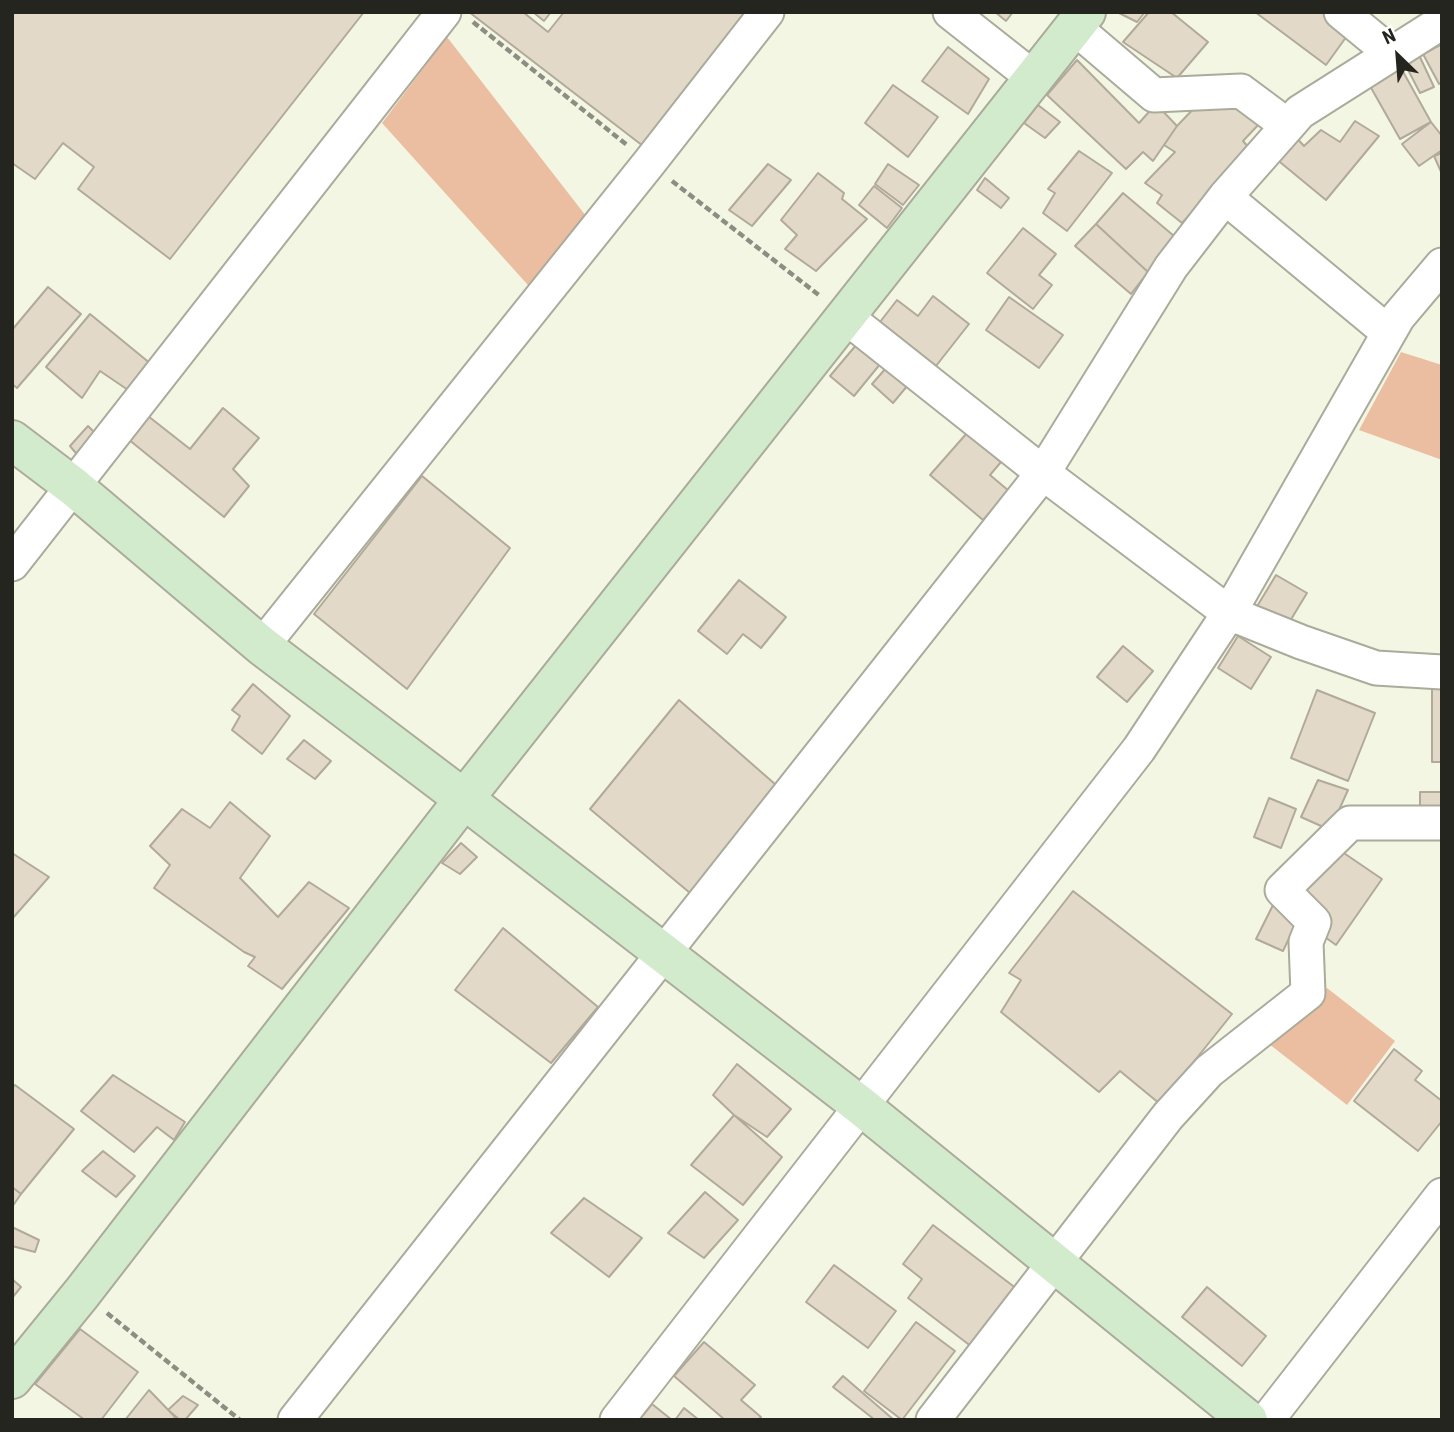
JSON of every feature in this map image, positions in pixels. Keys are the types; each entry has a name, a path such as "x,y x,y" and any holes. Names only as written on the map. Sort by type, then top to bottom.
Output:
{"street":[{"path":"12,564 444,12"},
{"path":"262,646 767,12"},
{"path":"950,12 1035,79"},
{"path":"1341,12 1392,54"},
{"path":"12,1379 82,1293 464,799 1080,20 1154,96 1241,92 1288,126"},
{"path":"295,1420 1043,473 1171,267 1225,197 1300,112 1442,22"},
{"path":"1225,197 1389,333"},
{"path":"617,1420 1139,749 1229,613 1398,317 1442,265"},
{"path":"845,316 1043,473 1229,613 1376,668 1442,672"},
{"path":"12,440 74,487 262,646 861,1106 1248,1420"},
{"path":"933,1420 1168,1116 1209,1071 1308,993 1306,942 1314,922 1282,890 1350,823 1442,823"},
{"path":"1267,1420 1442,1195"}],"path":[{"path":"82,1293 240,1420"}],"shaded area":[{"path":"447,37 593,225 536,294 382,123"},
{"path":"1401,352 1442,365 1442,460 1359,430"},
{"path":"1327,988 1395,1041 1347,1105 1264,1040"}],"building":[{"path":"12,12 364,12 170,259 78,189 94,167 63,143 35,179 12,163"},
{"path":"469,12 523,12 548,32 564,12 747,12 643,146"},
{"path":"533,12 551,12 544,21"},
{"path":"995,12 1013,12 1006,21"},
{"path":"1117,12 1145,12 1137,22"},
{"path":"1149,12 1171,12 1208,42 1177,78 1123,42"},
{"path":"1255,12 1330,12 1352,29 1326,65"},
{"path":"1442,44 1442,82 1439,84 1423,54"},
{"path":"948,47 989,79 968,114 922,81"},
{"path":"1419,55 1434,87 1420,93 1405,64"},
{"path":"1077,60 1139,123 1156,104 1177,126 1153,161 1143,152 1126,169 1047,95"},
{"path":"1401,68 1431,122 1400,139 1370,86"},
{"path":"893,85 938,117 908,157 865,123"},
{"path":"1215,98 1235,103 1260,123 1243,141 1250,149 1182,223 1157,203 1162,195 1145,183 1175,152 1164,145 1177,126 1198,104 1207,109"},
{"path":"1038,105 1060,122 1045,138 1024,123"},
{"path":"1355,121 1379,136 1326,200 1275,158 1294,135 1304,146 1321,130 1340,142"},
{"path":"1431,122 1442,136 1442,150 1419,166 1402,144"},
{"path":"1079,151 1112,173 1067,231 1043,213 1055,193 1048,189"},
{"path":"1442,153 1442,174 1434,156"},
{"path":"768,164 791,180 752,226 729,210"},
{"path":"888,164 919,185 903,205 875,184"},
{"path":"818,173 844,193 842,199 867,219 816,271 785,249 797,235 781,220"},
{"path":"985,178 1009,198 1001,208 977,190"},
{"path":"874,186 902,208 887,228 859,205"},
{"path":"1123,193 1174,236 1148,272 1096,224"},
{"path":"1096,224 1148,272 1131,294 1075,246"},
{"path":"1023,228 1056,254 1039,275 1052,285 1033,309 987,273"},
{"path":"48,287 81,314 17,388 12,384 12,330"},
{"path":"933,296 969,324 936,366 880,322 897,300 918,316"},
{"path":"1009,297 1063,335 1039,368 986,330"},
{"path":"90,314 151,364 131,392 100,371 82,398 46,367"},
{"path":"857,344 881,363 854,396 830,376"},
{"path":"887,367 908,385 893,403 872,384"},
{"path":"223,408 259,438 233,469 249,486 224,517 128,439 148,416 190,449"},
{"path":"88,426 98,436 80,458 70,446"},
{"path":"967,433 1001,462 990,475 1009,491 983,520 930,475"},
{"path":"422,476 510,548 407,689 314,614"},
{"path":"1276,575 1307,593 1284,631 1253,613"},
{"path":"739,580 786,617 761,648 743,634 727,654 698,631"},
{"path":"1238,636 1271,657 1251,689 1218,668"},
{"path":"1123,646 1153,671 1127,702 1097,677"},
{"path":"253,684 290,716 262,754 232,730 240,716 232,710"},
{"path":"1432,685 1442,685 1442,762 1432,762"},
{"path":"1317,690 1375,713 1348,781 1291,758"},
{"path":"679,700 776,785 690,893 590,809"},
{"path":"304,740 331,761 315,779 287,759"},
{"path":"1318,780 1348,790 1330,830 1301,817"},
{"path":"1420,792 1442,792 1442,809 1420,808"},
{"path":"1269,798 1296,809 1281,848 1254,837"},
{"path":"230,802 270,836 240,878 278,917 309,882 349,908 282,989 248,966 255,957 154,888 170,865 150,846 182,809 210,828"},
{"path":"461,843 477,857 460,874 442,863"},
{"path":"1335,847 1382,879 1336,945 1318,932 1294,893"},
{"path":"12,853 49,877 12,919"},
{"path":"1073,891 1232,1014 1160,1104 1120,1071 1099,1092 1001,1012 1021,980 1009,973"},
{"path":"1275,901 1301,913 1283,951 1256,939"},
{"path":"503,928 598,1007 551,1063 455,990"},
{"path":"1394,1049 1422,1071 1415,1080 1442,1101 1442,1121 1418,1151 1354,1101"},
{"path":"737,1064 791,1109 767,1137 734,1115 713,1095"},
{"path":"113,1075 185,1122 174,1140 157,1127 134,1152 81,1111"},
{"path":"15,1085 74,1129 21,1194 12,1187 12,1088"},
{"path":"734,1115 782,1157 743,1205 691,1165"},
{"path":"103,1151 135,1176 116,1197 82,1171"},
{"path":"12,1187 21,1194 12,1207"},
{"path":"705,1192 738,1220 704,1258 668,1233"},
{"path":"584,1198 642,1238 609,1277 551,1233"},
{"path":"933,1225 1017,1289 972,1347 908,1298 922,1279 903,1264"},
{"path":"12,1227 39,1240 35,1252 12,1246"},
{"path":"834,1265 896,1311 868,1348 806,1302"},
{"path":"12,1279 21,1287 12,1298"},
{"path":"1207,1287 1266,1336 1242,1366 1182,1317"},
{"path":"916,1322 955,1351 902,1420 864,1391"},
{"path":"80,1329 138,1372 101,1420 85,1420 35,1384"},
{"path":"704,1342 755,1385 741,1400 761,1417 758,1420 725,1420 674,1376"},
{"path":"843,1376 894,1420 875,1420 833,1387"},
{"path":"149,1390 175,1417 173,1420 125,1420"},
{"path":"183,1396 198,1405 185,1420 180,1420 168,1410"},
{"path":"652,1404 672,1420 639,1420"},
{"path":"684,1408 699,1420 675,1420"}]}
